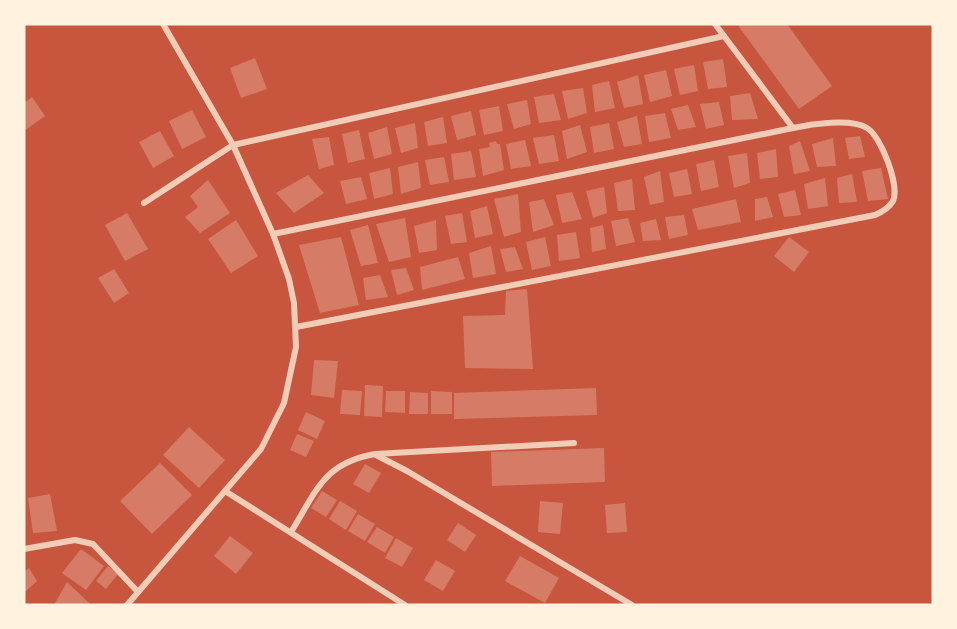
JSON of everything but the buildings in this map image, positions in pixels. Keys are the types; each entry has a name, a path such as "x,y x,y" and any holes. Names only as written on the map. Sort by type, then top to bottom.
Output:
{"street":[{"path":"127,605 261,449 284,403 294,363 296,327 294,303 289,279 273,234 233,145 163,24"},
{"path":"715,24 793,128"},
{"path":"144,203 233,145 724,36"},
{"path":"273,234 808,124 840,123 868,128 878,141 889,164 895,194 891,203 874,215 296,327"},
{"path":"291,532 331,471 356,458 375,454 574,442"},
{"path":"375,454 632,605"},
{"path":"225,491 405,605"},
{"path":"24,549 75,540 93,544 138,592"}]}
